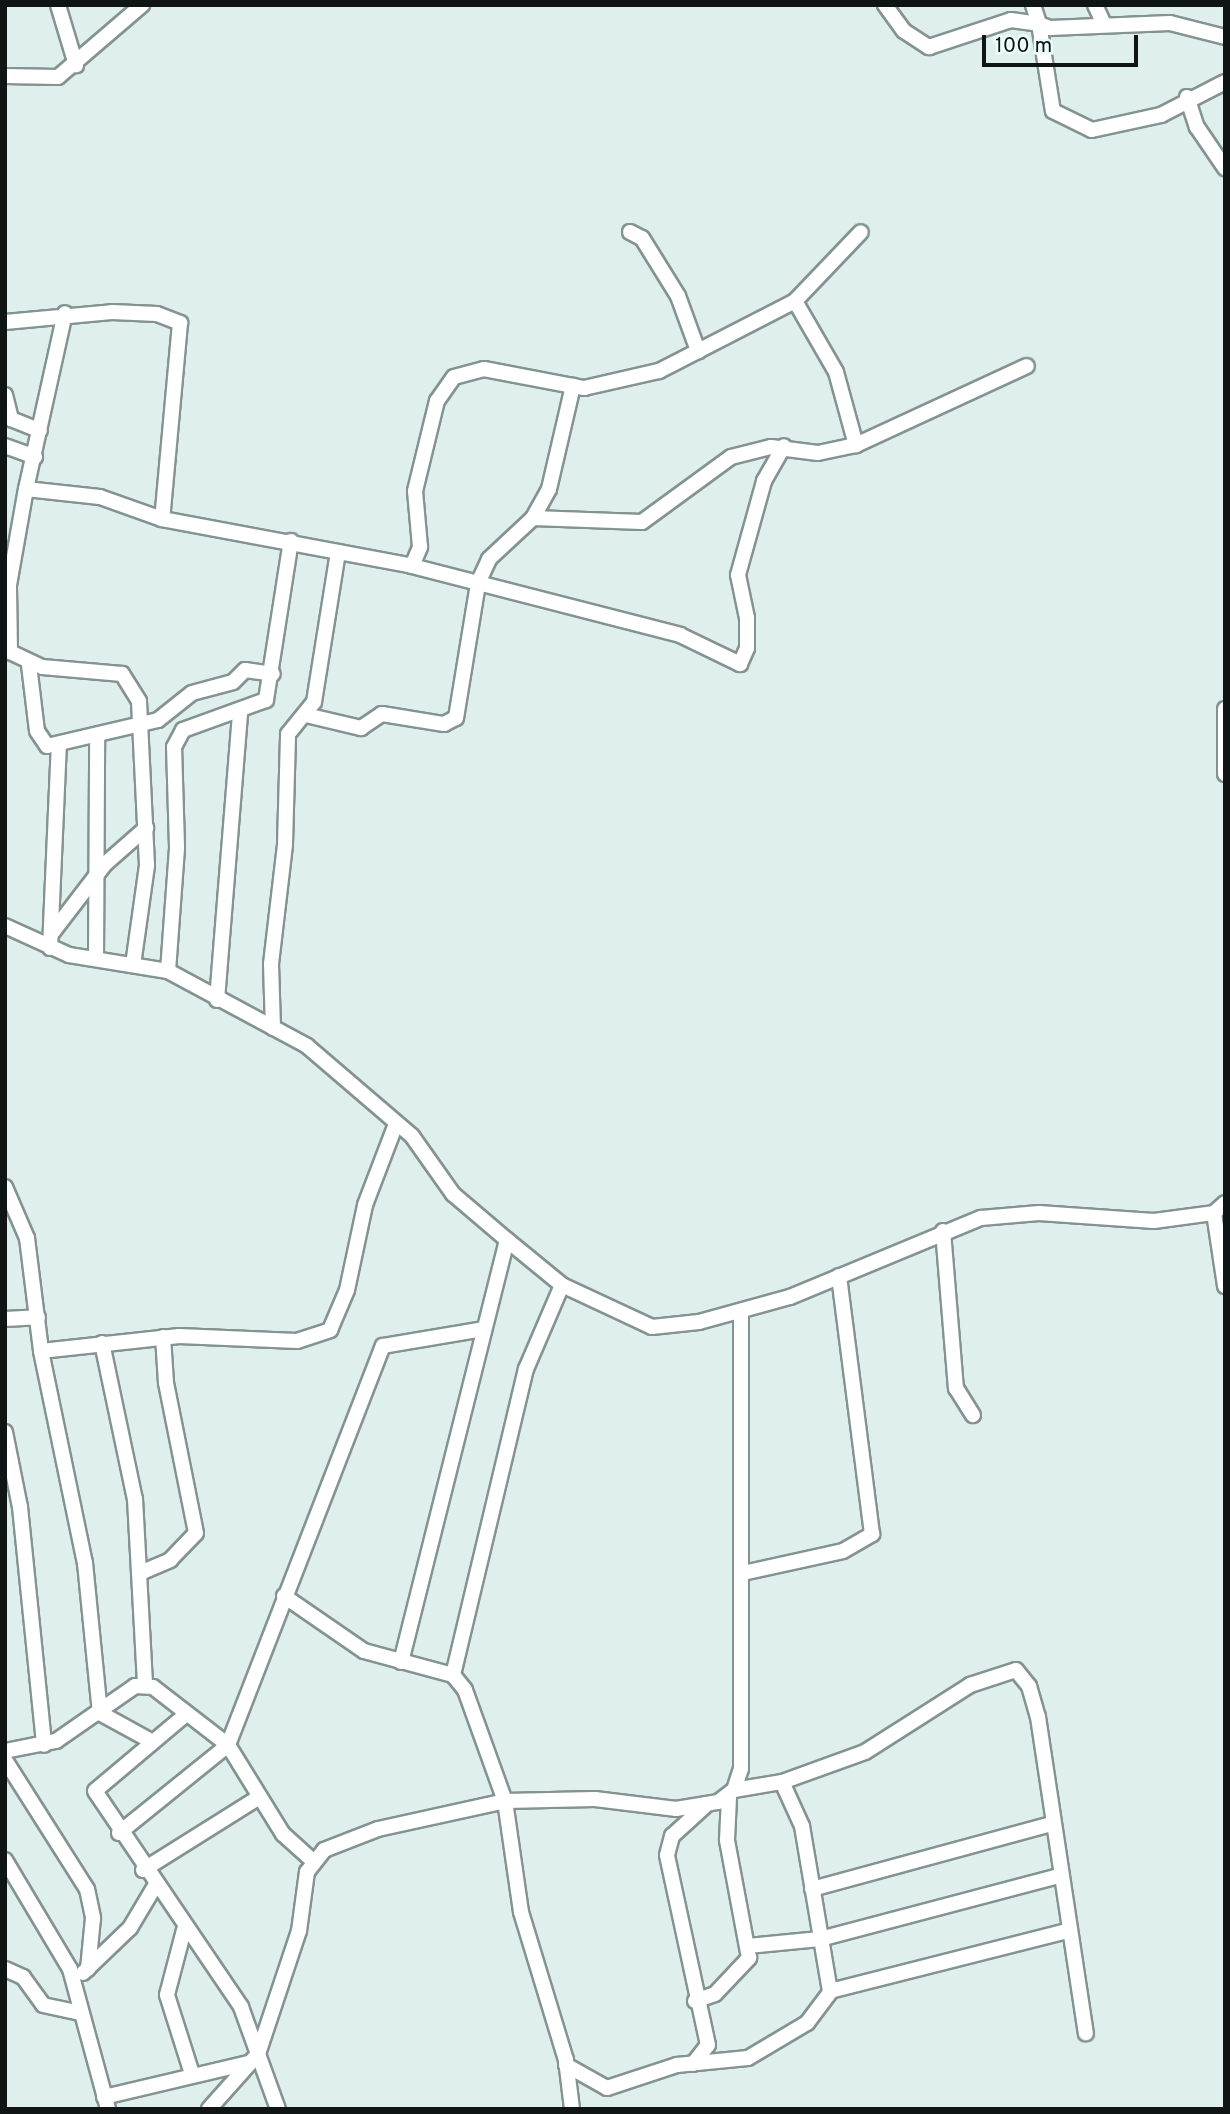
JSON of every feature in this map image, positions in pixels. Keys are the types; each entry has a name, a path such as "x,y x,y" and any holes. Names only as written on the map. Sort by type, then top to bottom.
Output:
{"street":[{"path":"58,5 76,65"},
{"path":"5,76 48,80 76,65 108,29 142,5"},
{"path":"885,5 904,30 929,47 1012,20 1039,24 1170,23 1225,37"},
{"path":"1033,5 1057,115 1099,131 1161,115 1187,97 1225,82"},
{"path":"1095,5 1104,24"},
{"path":"1187,97 1202,136 1225,168"},
{"path":"630,232 642,238 678,296 698,351"},
{"path":"412,566 420,547 415,491 448,383 484,369 573,386 642,376 698,351 795,301 861,232"},
{"path":"795,301 836,372 856,445"},
{"path":"65,313 35,457 14,540 7,645 15,659 29,665 122,674 135,687 142,723 146,828 145,911 133,965"},
{"path":"5,323 65,313 157,314 180,323 162,519"},
{"path":"533,518 642,522 714,465 784,446 818,453 856,445 1027,366"},
{"path":"306,715 361,729 382,714 450,723 459,709 478,583 503,541 533,518 557,463 573,386"},
{"path":"5,395 11,419 40,431"},
{"path":"5,446 35,457"},
{"path":"26,489 100,497 162,519 412,566 680,635 724,661 745,661 747,618 738,575 764,481 784,446"},
{"path":"168,971 177,847 174,747 183,730 240,712 266,700 273,674 290,541"},
{"path":"273,1028 271,964 285,844 288,734 314,702 338,552"},
{"path":"29,665 41,742 59,745 142,723 245,670 273,674"},
{"path":"1225,709 1225,774"},
{"path":"217,1000 240,712"},
{"path":"96,960 99,872 97,736"},
{"path":"51,941 59,745"},
{"path":"51,941 99,872 146,828"},
{"path":"5,926 96,960 168,971 328,1060 396,1124 453,1194 562,1285 661,1328 741,1311 839,1276 943,1231 1003,1214 1154,1221 1219,1208 1225,1286"},
{"path":"41,1351 163,1337 298,1341 330,1330 396,1124"},
{"path":"5,1187 27,1238 41,1351 85,1563 100,1713"},
{"path":"943,1231 956,1388 973,1415"},
{"path":"401,1662 507,1240"},
{"path":"743,1573 844,1551 872,1534 839,1276"},
{"path":"562,1285 526,1369 453,1675 483,1726 505,1801 521,1912 566,2065 572,2109"},
{"path":"695,2001 715,1994 748,1965 748,1946 727,1840 732,1793 741,1769 741,1311"},
{"path":"5,1319 38,1317"},
{"path":"119,1833 228,1745 383,1346 484,1329"},
{"path":"140,1573 170,1560 196,1533 166,1383 163,1337"},
{"path":"102,1343 135,1499 145,1684 184,1716 228,1745 258,1798 312,1860"},
{"path":"5,1432 20,1507 44,1745"},
{"path":"284,1596 364,1651 453,1675"},
{"path":"693,2064 709,2050 695,2001 667,1855 672,1836 705,1806 732,1793 782,1782 864,1752 961,1690 1016,1670 1029,1686 1038,1717 1058,1876 1086,2033"},
{"path":"5,1751 44,1745 145,1684"},
{"path":"100,1713 151,1741"},
{"path":"184,1716 151,1741 95,1791 119,1833 184,1930 241,2007 253,2058 278,2109"},
{"path":"5,1759 87,1889 93,1918 88,1969"},
{"path":"782,1782 796,1801 831,1991"},
{"path":"144,1870 258,1798"},
{"path":"312,1860 378,1829 505,1801 705,1806"},
{"path":"812,1889 1052,1824"},
{"path":"5,1860 65,1957 106,2103 192,2074 253,2058"},
{"path":"208,2109 253,2058 299,1931 312,1860"},
{"path":"748,1946 820,1940 1058,1876"},
{"path":"72,1984 130,1928 155,1886"},
{"path":"184,1930 167,1995 192,2074"},
{"path":"566,2065 607,2088 693,2064 761,2053 807,2023 831,1991 1068,1931"},
{"path":"5,1969 23,1977 43,2005 80,2013"}]}
